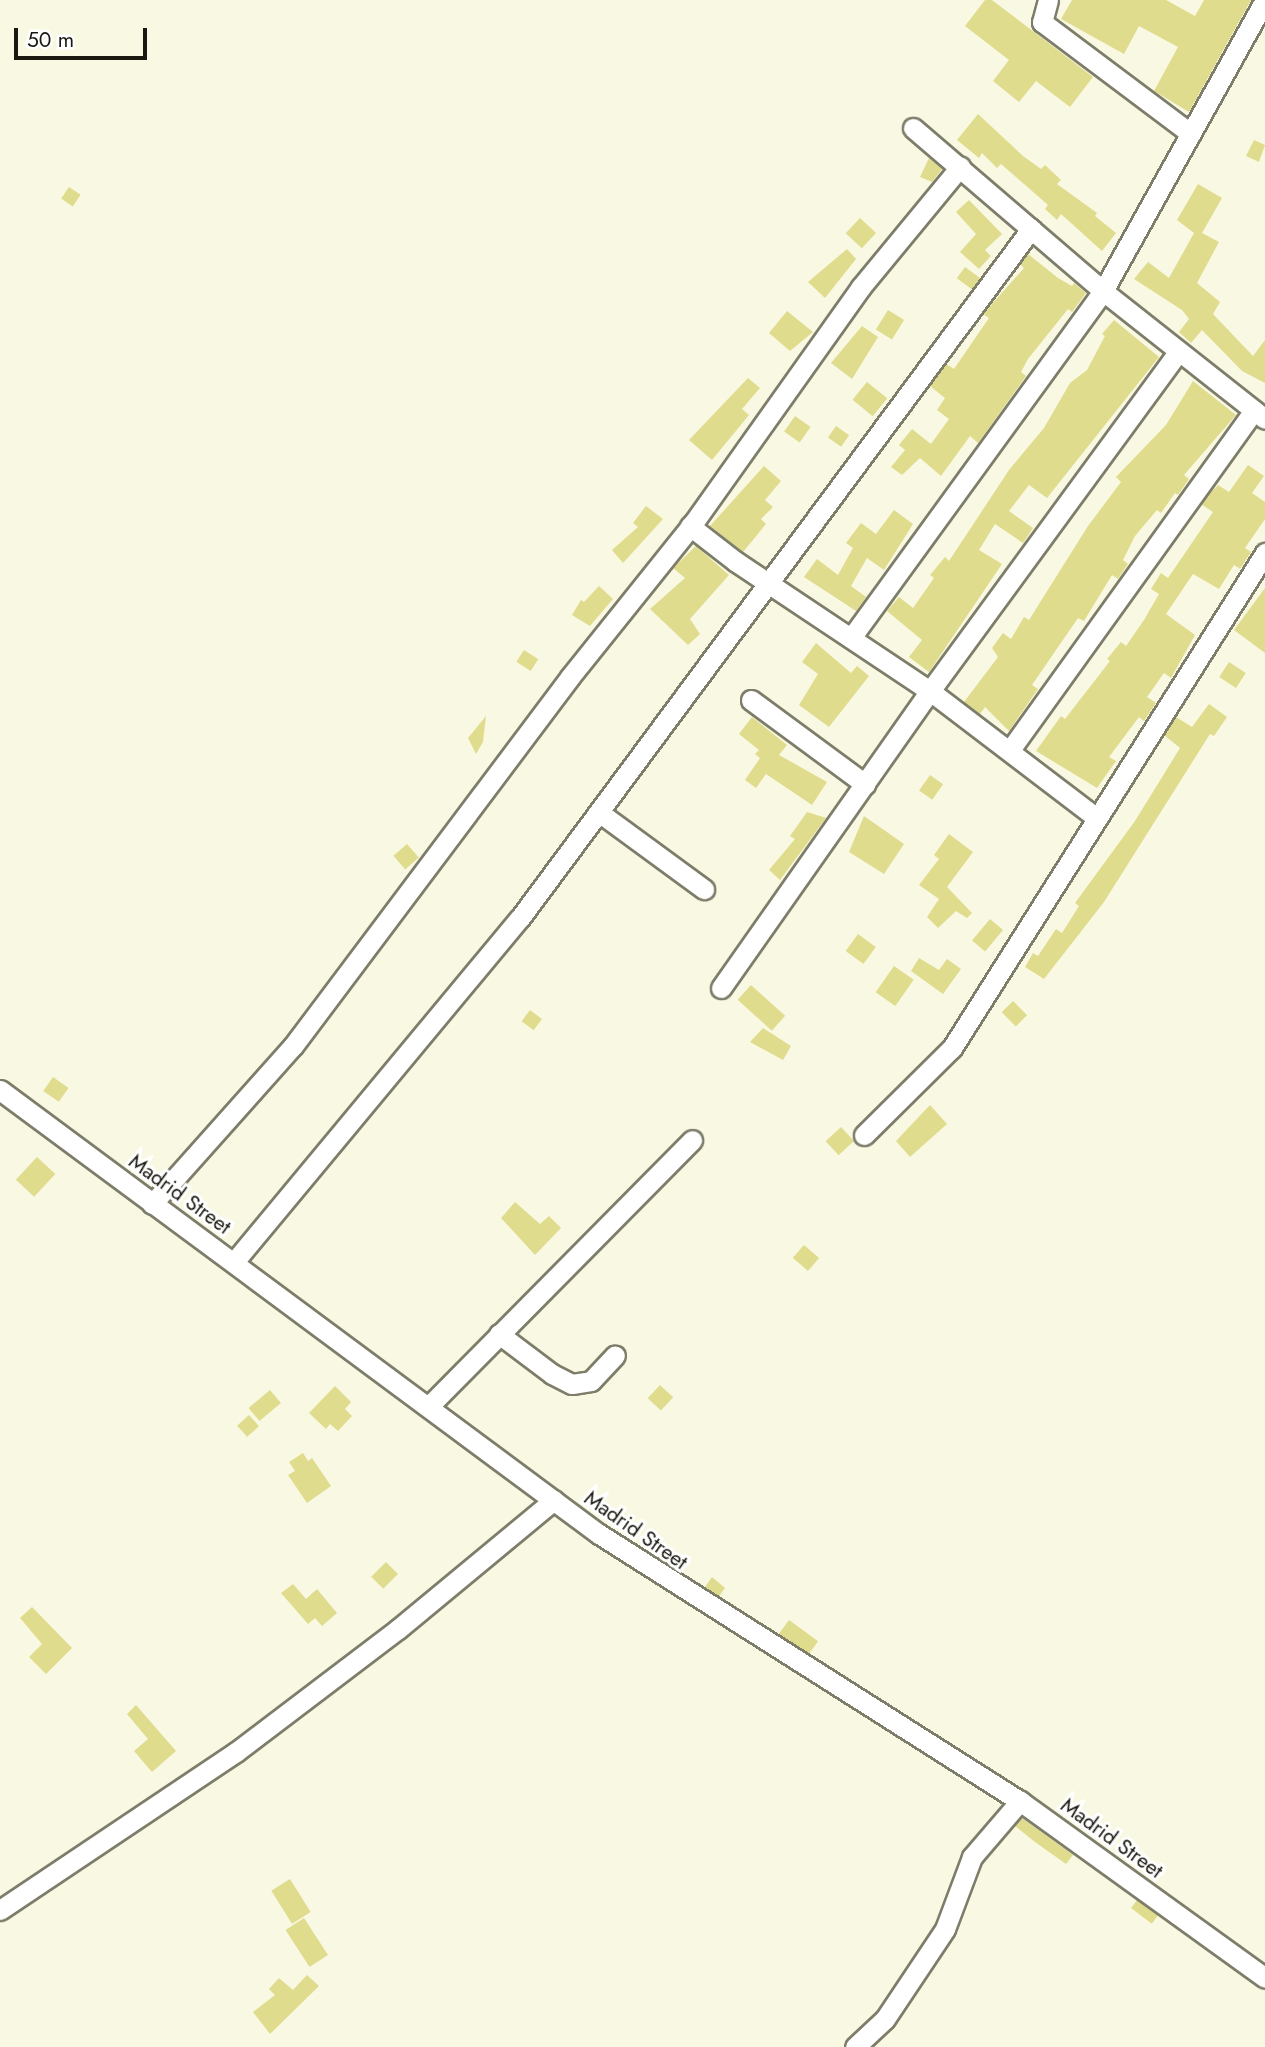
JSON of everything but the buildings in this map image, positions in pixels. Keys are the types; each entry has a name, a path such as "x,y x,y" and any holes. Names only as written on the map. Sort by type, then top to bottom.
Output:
{"street":[{"path":"1048,0 1042,22 1191,134"},
{"path":"850,638 1103,291 1265,0"},
{"path":"913,128 1103,291 1260,414 1010,750"},
{"path":"152,1204 293,1046 464,816 690,526 861,287 960,167"},
{"path":"234,1262 395,1073 600,813 1031,229"},
{"path":"721,989 930,691 1179,351"},
{"path":"690,526 930,691 1097,818"},
{"path":"864,1135 952,1048 1265,553"},
{"path":"751,700 865,784"},
{"path":"600,813 704,890"},
{"name":"Madrid Street","path":"0,1090 554,1500 684,1591 1020,1801 1265,1978"},
{"path":"429,1406 692,1140"},
{"path":"499,1334 552,1374 572,1384 592,1381 615,1355"},
{"path":"0,1910 236,1752 398,1629 554,1500"},
{"path":"855,2047 885,2019 938,1941 972,1857 1020,1801"}]}
